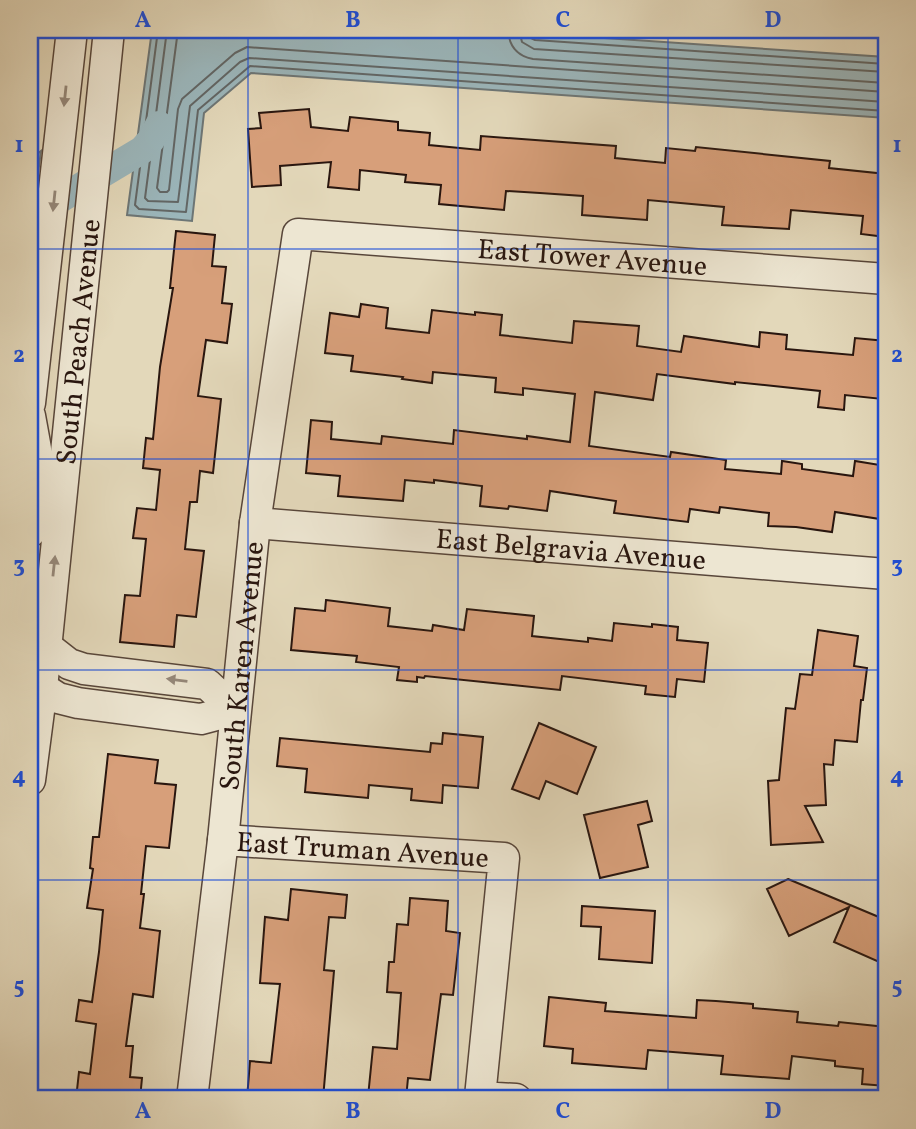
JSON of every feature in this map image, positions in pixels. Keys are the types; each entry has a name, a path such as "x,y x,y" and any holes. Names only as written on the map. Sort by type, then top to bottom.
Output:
{"street":[{"name":"South Peach Avenue","path":"30,403 72,30"},
{"name":"South Peach Avenue","path":"30,780 36,684 46,646 109,30"},
{"name":"East Tower Avenue","path":"298,234 886,279"},
{"name":"South Karen Avenue","path":"191,1099 223,840 256,523 298,234"},
{"path":"30,416 37,467 30,532"},
{"name":"East Belgravia Avenue","path":"256,523 886,574"},
{"path":"46,646 69,664 84,669 207,684 235,710"},
{"path":"36,684 58,698 78,703 201,719 235,710"},
{"name":"East Truman Avenue","path":"223,840 504,858 480,1097 516,1099"}],"water":[{"path":"152,30 484,30 886,57 886,118 251,73 204,113 192,221 127,215"},
{"path":"41,151 30,233 30,159"}],"building":[{"path":"309,109 311,127 348,131 350,117 398,122 398,130 430,133 429,145 480,150 481,136 616,146 615,158 665,163 666,148 695,151 696,147 830,161 829,168 886,174 886,237 861,234 863,216 791,210 789,229 722,225 724,207 648,200 647,220 582,215 583,196 506,191 504,210 439,204 441,185 405,182 406,175 360,170 359,190 328,187 331,162 280,166 281,185 252,187 248,129 261,128 259,113"},
{"path":"176,231 215,235 212,266 226,267 222,303 232,304 227,343 206,340 198,396 221,399 213,473 200,471 197,502 190,502 185,549 204,551 196,617 177,615 174,647 120,642 125,595 140,596 146,539 133,538 137,508 156,510 160,470 143,468 146,438 153,439 160,367 173,288 170,288"},
{"path":"361,304 388,308 386,328 429,333 432,310 475,315 475,312 502,315 500,335 572,343 574,321 639,326 637,346 681,352 684,336 759,347 760,332 787,335 786,349 853,355 855,338 886,341 882,399 845,395 844,410 818,407 820,391 657,374 653,400 595,392 589,446 670,457 671,452 726,460 725,469 781,474 782,461 802,464 802,469 853,476 855,461 886,466 886,520 835,512 832,532 768,526 769,513 720,507 719,513 690,509 688,522 614,513 616,501 550,491 547,511 509,506 508,509 480,506 482,486 434,480 434,483 405,480 403,501 338,496 340,476 306,473 311,420 332,422 331,439 381,444 382,436 453,444 454,430 570,442 575,394 523,388 523,395 495,392 496,378 433,372 432,383 351,371 353,356 325,353 330,313 359,317"},
{"path":"326,600 390,608 388,626 432,631 433,625 464,630 467,609 534,616 532,636 588,642 588,638 612,641 614,623 678,627 677,640 708,643 704,682 677,679 675,697 645,694 646,686 562,676 560,690 425,676 417,677 417,682 397,680 399,667 356,662 357,656 291,650 295,608 325,611"},
{"path":"818,630 858,636 854,666 867,668 857,742 835,740 833,765 824,764 826,805 805,806 823,842 771,845 768,781 779,780 786,708 795,709 800,674 812,675"},
{"path":"539,723 596,747 577,794 546,781 539,799 512,789"},
{"path":"443,733 483,737 478,788 443,785 442,803 411,800 412,789 369,785 368,798 305,792 307,769 277,766 280,738 430,752 431,743 442,744"},
{"path":"108,754 158,760 155,783 176,785 169,848 146,846 140,928 160,931 153,997 133,994 126,1046 133,1046 130,1077 142,1078 140,1099 76,1099 79,1072 90,1074 96,1024 76,1021 79,1000 92,1002 99,952 103,910 87,908 93,869 90,868 93,837 99,837"},
{"path":"647,801 652,821 638,825 648,867 600,878 584,815"},
{"path":"788,879 886,920 886,965 834,942 849,907 789,936 767,889"},
{"path":"291,889 347,895 345,918 329,917 324,970 334,971 323,1099 247,1099 250,1061 271,1063 280,984 260,983 265,917 288,920"},
{"path":"410,898 448,901 446,931 460,933 453,995 441,994 430,1080 408,1078 406,1099 368,1097 373,1047 397,1049 401,993 387,992 389,962 394,962 397,924 408,925"},
{"path":"582,906 655,911 652,963 599,959 601,927 581,926"},
{"path":"549,997 606,1003 605,1011 696,1018 697,1000 753,1004 753,1008 798,1012 797,1022 838,1026 839,1022 886,1027 886,1086 862,1084 863,1069 835,1066 835,1061 792,1056 789,1079 721,1074 723,1056 648,1050 646,1069 572,1063 573,1049 544,1046"}],"waterway":[{"path":"30,217 142,150 159,125"}]}
